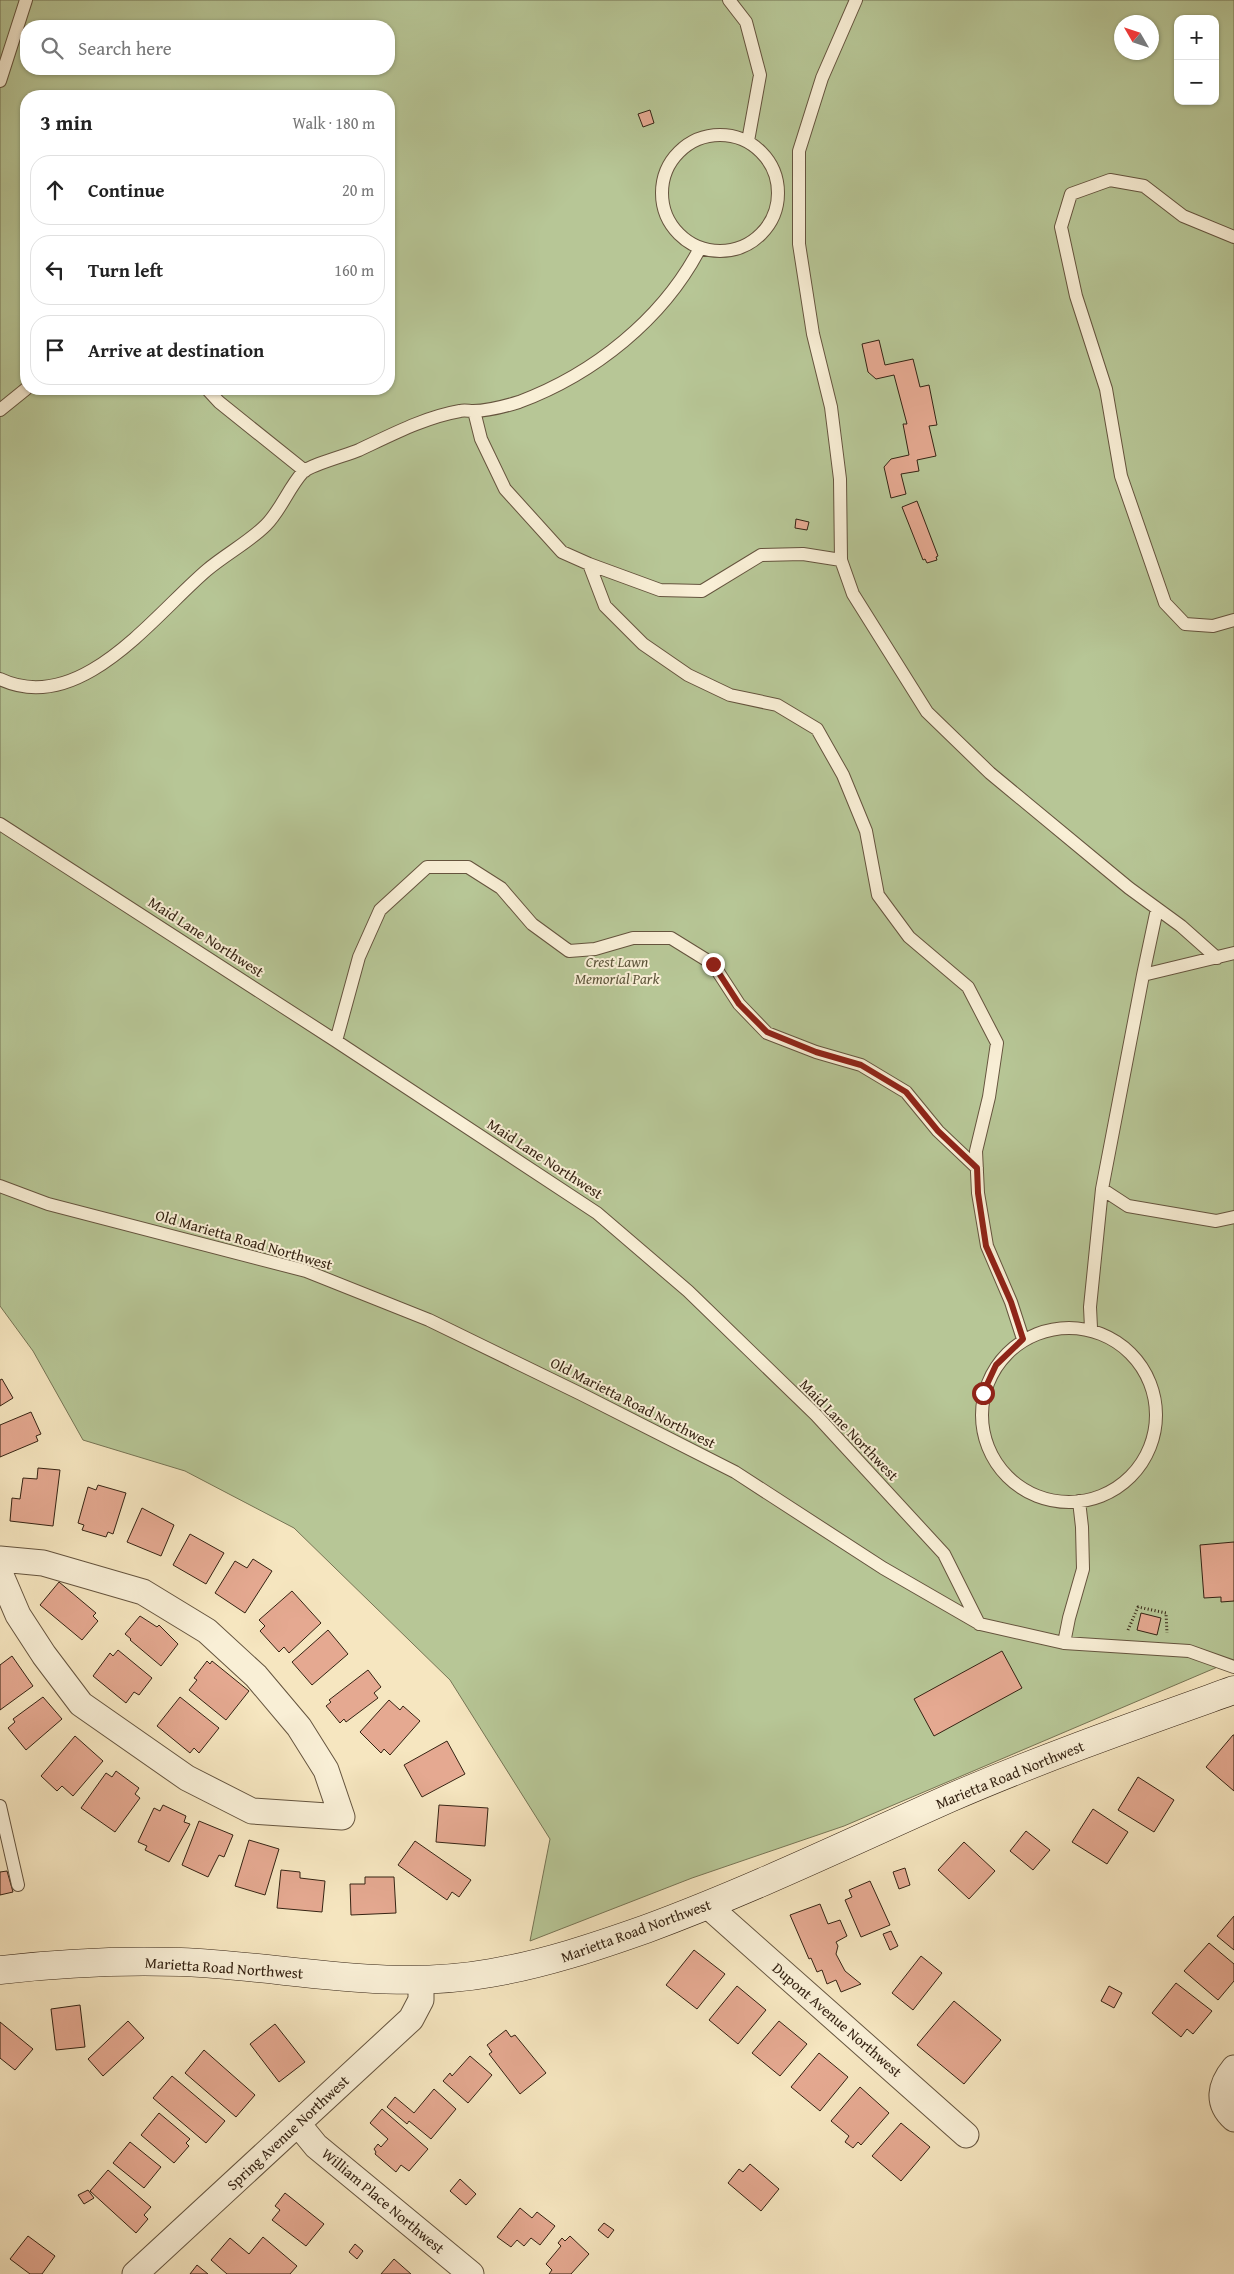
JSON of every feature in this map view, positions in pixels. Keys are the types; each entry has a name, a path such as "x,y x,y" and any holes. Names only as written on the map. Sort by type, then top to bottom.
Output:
{"main road":[{"name":"Marietta Road Northwest","path":"0,1970 74,1962 183,1962 356,1980 421,1980 489,1974 556,1959 708,1906 954,1796 1124,1730 1234,1690"}],"street":[{"path":"0,1559 43,1563 144,1592 207,1631 256,1676 299,1727 326,1770 342,1817 252,1811 187,1778 81,1704 44,1655 18,1615 0,1573"},
{"name":"Dupont Avenue Northwest","path":"708,1906 966,2134"},
{"name":"Spring Avenue Northwest","path":"135,2274 411,2019 421,2000 421,1980"},
{"path":"1234,2068 1226,2077 1221,2088 1221,2100 1234,2119"},
{"name":"William Place Northwest","path":"298,2124 316,2146 471,2274"}],"lane":[{"path":"0,81 26,0"},
{"path":"729,0 746,22 760,75 748,141"},
{"path":"856,0 822,78 800,151 799,244 813,334 830,407 840,480 842,560 853,594 927,712 990,773 1157,909 1181,926 1217,958"},
{"path":"729,135 748,141 757,147 771,163 778,186 777,206 766,229 751,243 726,252 700,248 682,238 669,223 663,208 662,188 664,177 672,159 698,138 729,135"},
{"path":"1234,237 1184,216 1144,186 1110,180 1071,194 1061,227 1076,296 1106,389 1121,476 1165,603 1185,624 1213,626 1234,620"},
{"path":"0,679 17,687 65,684 113,659 208,569 266,525 304,470 349,454 411,426 461,410 474,411 517,402 567,381 611,350 664,303 685,277 700,248"},
{"path":"0,410 20,393"},
{"path":"213,395 304,470"},
{"path":"474,411 481,439 505,489 562,552 589,564 660,590 702,591 761,555 803,554 842,560"},
{"path":"589,564 605,606 643,644 688,675 730,695 777,706 816,729 843,775 866,831 878,896 909,937 968,987 997,1044 989,1097 976,1152 978,1193 986,1246 1011,1302 1023,1339"},
{"name":"Maid Lane Northwest","path":"0,824 336,1041 597,1213 688,1291 816,1416 944,1554 980,1624"},
{"path":"336,1041 359,957 380,910 427,867 468,867 501,888 532,924 568,950 595,949 633,938 671,938 713,964 739,1004 767,1032 816,1052 861,1065 906,1092 938,1131 977,1168"},
{"path":"1091,1328 1090,1307 1102,1189 1157,909"},
{"path":"1144,975 1234,953"},
{"name":"Old Marietta Road Northwest","path":"0,1186 48,1204 306,1271 428,1320 581,1394 735,1472 883,1568 980,1624 1064,1643 1189,1651 1234,1667"},
{"path":"1102,1189 1128,1206 1216,1221 1234,1217"},
{"path":"1048,1328 1091,1328 1131,1351 1136,1358 1154,1389 1156,1435 1135,1474 1104,1496 1068,1503 1033,1496 1011,1482 992,1458 984,1440 980,1410 983,1393 996,1365 1023,1339 1048,1328"},
{"path":"1064,1643 1083,1569 1079,1501"},
{"path":"0,1806 18,1885"}],"path":[{"path":"1121,1647 1138,1607 1166,1613 1168,1649"}],"green space":[{"name":"Crest Lawn Memorial Park","path":"0,0 1234,0 1234,1660 844,1826 692,1878 530,1941 550,1839 450,1680 294,1528 185,1471 83,1440 33,1351 0,1306"}],"building":[{"path":"650,110 654,123 643,127 638,114"},
{"path":"879,340 885,365 913,359 920,387 929,385 937,425 929,426 936,456 917,460 919,471 901,474 906,494 891,498 884,467 891,459 909,455 903,424 907,424 894,375 876,379 868,372 862,344"},
{"path":"917,501 938,556 936,557 937,560 927,563 925,559 923,560 902,507"},
{"path":"796,519 809,522 807,530 795,528"},
{"path":"2,1379 13,1398 0,1406 0,1380"},
{"path":"31,1412 41,1434 36,1436 38,1441 0,1457 0,1425"},
{"path":"38,1468 60,1470 53,1526 10,1521 12,1498 20,1499 23,1478 37,1479"},
{"path":"98,1485 126,1493 113,1534 108,1532 106,1537 82,1530 84,1525 78,1523 88,1487 96,1490"},
{"path":"142,1508 174,1525 161,1556 127,1542"},
{"path":"190,1534 224,1553 206,1584 173,1565"},
{"path":"1234,1542 1234,1601 1221,1602 1221,1597 1204,1598 1200,1545"},
{"path":"253,1559 272,1571 245,1613 215,1593 235,1561 247,1568"},
{"path":"59,1582 96,1613 93,1616 98,1621 82,1640 40,1605"},
{"path":"292,1591 321,1623 289,1653 284,1647 279,1652 260,1631 265,1626 259,1620"},
{"path":"1141,1613 1161,1618 1157,1635 1137,1630"},
{"path":"140,1616 157,1627 159,1625 178,1644 161,1666 125,1634"},
{"path":"328,1630 348,1654 312,1685 292,1662"},
{"path":"118,1650 152,1678 139,1695 134,1692 126,1703 93,1676 110,1653 113,1656"},
{"path":"1002,1651 1022,1688 934,1736 914,1699"},
{"path":"12,1656 33,1686 0,1710 0,1665"},
{"path":"207,1661 210,1664 212,1661 249,1691 226,1720 189,1690 197,1680 194,1678"},
{"path":"368,1670 381,1687 374,1693 378,1698 346,1722 344,1719 340,1723 326,1706 331,1702 329,1700"},
{"path":"43,1697 62,1719 26,1750 8,1728 15,1722 13,1719"},
{"path":"180,1697 219,1728 199,1753 194,1748 190,1753 157,1726"},
{"path":"389,1700 400,1710 403,1706 420,1721 390,1755 384,1749 381,1753 360,1732"},
{"path":"1234,1735 1234,1791 1206,1767"},
{"path":"75,1736 103,1761 73,1796 62,1786 57,1791 41,1776"},
{"path":"447,1741 465,1774 422,1797 404,1765"},
{"path":"116,1771 139,1788 135,1794 140,1798 115,1832 81,1808 106,1773 112,1777"},
{"path":"1138,1777 1174,1800 1154,1832 1118,1810"},
{"path":"163,1805 186,1816 184,1822 190,1824 169,1862 145,1850 147,1846 138,1842 154,1808 160,1811"},
{"path":"439,1805 488,1808 485,1846 436,1842"},
{"path":"1093,1809 1128,1832 1107,1864 1072,1842"},
{"path":"199,1821 233,1835 224,1857 219,1855 208,1877 182,1865"},
{"path":"1026,1831 1050,1850 1033,1870 1010,1851"},
{"path":"249,1840 279,1849 265,1895 235,1886"},
{"path":"415,1841 471,1880 459,1897 452,1892 447,1900 398,1865"},
{"path":"964,1842 995,1871 969,1899 938,1870"},
{"path":"905,1868 910,1885 899,1889 893,1872"},
{"path":"281,1870 300,1872 300,1878 325,1881 322,1912 277,1908"},
{"path":"7,1871 13,1892 0,1895 0,1872"},
{"path":"365,1877 394,1877 396,1913 351,1915 350,1884 365,1884"},
{"path":"870,1881 890,1925 861,1937 845,1900 852,1897 849,1890"},
{"path":"820,1904 828,1924 840,1920 847,1936 836,1942 838,1946 836,1954 845,1971 861,1984 841,1992 836,1980 827,1984 822,1970 817,1972 811,1958 809,1959 790,1915"},
{"path":"1234,1916 1234,1950 1217,1936"},
{"path":"891,1931 898,1946 890,1950 883,1934"},
{"path":"1209,1943 1234,1964 1234,1981 1218,2000 1184,1971"},
{"path":"694,1950 725,1974 697,2009 666,1985"},
{"path":"921,1956 942,1973 913,2010 892,1993"},
{"path":"1176,1983 1212,2011 1193,2034 1187,2029 1181,2037 1152,2013"},
{"path":"737,1986 766,2010 738,2044 709,2020"},
{"path":"1109,1986 1122,1993 1114,2008 1101,2001"},
{"path":"954,2001 1001,2040 964,2084 917,2045"},
{"path":"80,2005 85,2047 56,2050 51,2009"},
{"path":"128,2021 144,2038 103,2076 88,2059"},
{"path":"779,2021 807,2044 780,2076 752,2053"},
{"path":"0,2022 33,2049 15,2070 0,2058"},
{"path":"275,2024 305,2062 279,2082 250,2044"},
{"path":"506,2030 511,2037 515,2035 546,2073 520,2094 489,2054 492,2052 487,2045"},
{"path":"204,2050 255,2095 236,2117 185,2073"},
{"path":"819,2053 848,2077 820,2111 791,2087"},
{"path":"470,2056 492,2075 468,2103 443,2081 450,2073 452,2076"},
{"path":"172,2076 225,2121 206,2143 153,2098"},
{"path":"860,2087 889,2113 861,2145 858,2142 853,2148 845,2142 849,2136 831,2121"},
{"path":"434,2089 456,2109 431,2139 409,2121 407,2124 387,2107 395,2097 414,2113"},
{"path":"382,2109 428,2149 409,2171 401,2165 396,2172 375,2154 374,2149 378,2144 381,2147 388,2139 370,2123"},
{"path":"159,2113 190,2139 186,2143 189,2146 174,2163 141,2135"},
{"path":"901,2123 930,2147 901,2181 872,2156"},
{"path":"130,2142 161,2167 144,2188 113,2163"},
{"path":"750,2164 779,2189 761,2211 728,2183 739,2169 743,2172"},
{"path":"108,2170 151,2207 144,2215 148,2219 136,2233 90,2191"},
{"path":"460,2179 476,2194 466,2205 450,2191"},
{"path":"88,2190 94,2198 84,2204 78,2195"},
{"path":"285,2193 324,2224 306,2246 272,2220 280,2210 275,2206"},
{"path":"520,2208 532,2218 537,2212 555,2226 540,2245 531,2238 524,2246 517,2240 511,2247 497,2237"},
{"path":"604,2223 614,2230 608,2238 598,2230"},
{"path":"28,2236 55,2256 42,2274 30,2274 10,2259"},
{"path":"570,2236 589,2254 571,2274 549,2274 552,2270 546,2264 561,2246 558,2243 562,2238 565,2241"},
{"path":"263,2237 297,2266 290,2274 227,2274 211,2260 230,2238 249,2254"},
{"path":"355,2244 363,2251 357,2259 349,2252"},
{"path":"394,2259 411,2274 381,2274"},
{"path":"197,2265 208,2274 190,2274"}],"route":[{"path":"713,964 739,1004 767,1032 816,1052 861,1065 906,1092 938,1131 977,1168 978,1193 986,1246 1011,1302 1023,1339 996,1365 983,1393"}]}
